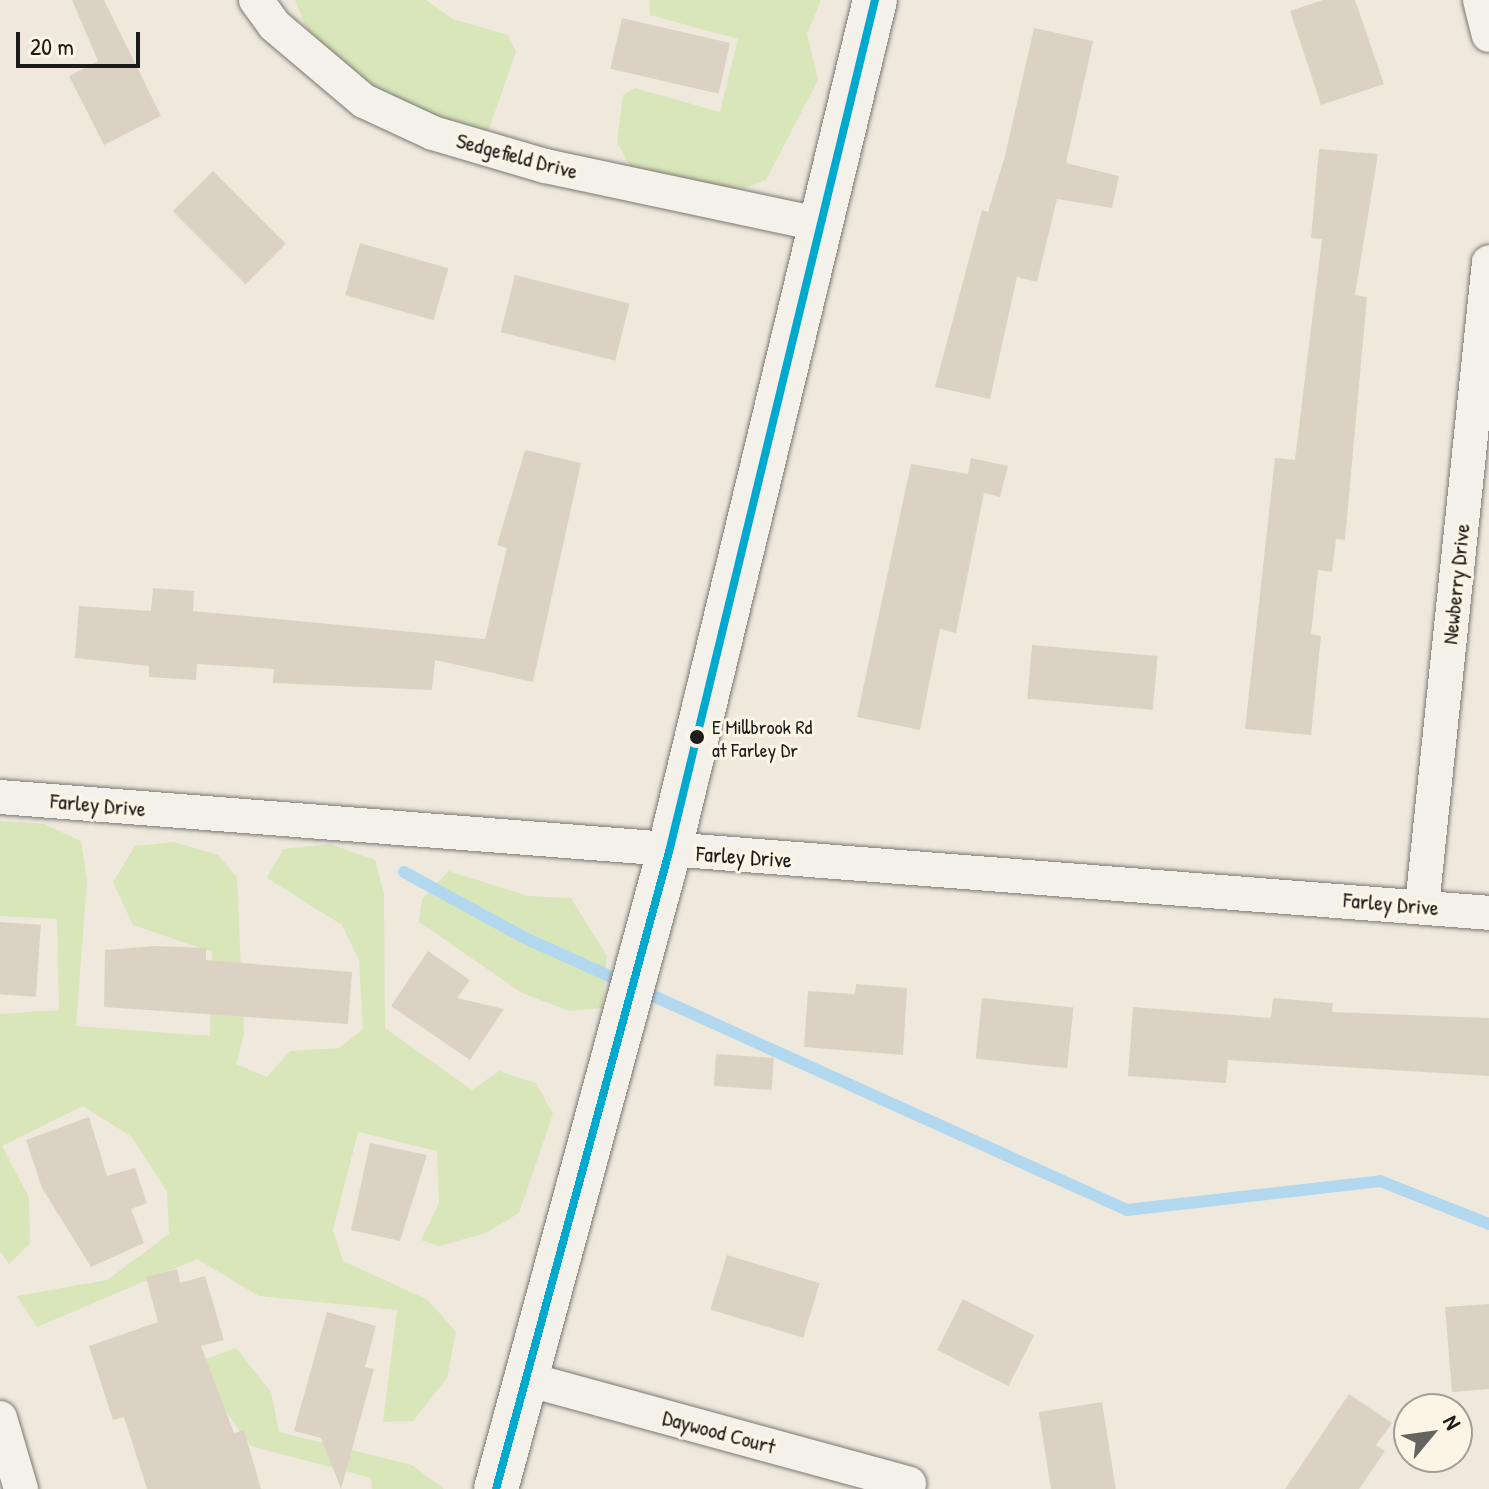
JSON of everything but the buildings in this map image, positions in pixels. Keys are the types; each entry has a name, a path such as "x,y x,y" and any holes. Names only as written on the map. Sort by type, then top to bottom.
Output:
{"main road":[{"path":"496,1489 530,1380 669,852 875,0"}],"street":[{"name":"Sedgefield Drive","path":"256,0 274,25 364,101 433,133 545,166 822,225"},
{"path":"1480,0 1489,35"},
{"name":"Newberry Drive","path":"1422,906 1489,262"},
{"name":"Farley Drive","path":"0,797 669,852 1489,913"},
{"name":"Daywood Court","path":"530,1380 909,1484"},
{"path":"0,1418 21,1489"}],"green space":[{"path":"295,0 426,0 453,19 508,35 516,52 489,129 468,134 406,110 340,65 306,28"},
{"path":"650,0 821,0 807,34 818,80 766,180 723,196 635,175 617,142 623,95 635,88 720,112 738,39 650,15"},
{"path":"0,821 44,824 81,841 87,881 76,1026 210,1036 212,952 133,925 113,882 135,846 174,842 218,855 237,877 244,1034 236,1064 267,1077 290,1051 339,1048 363,1029 359,960 342,925 267,878 283,849 330,844 375,860 384,894 385,1028 472,1090 499,1071 536,1083 553,1114 519,1213 486,1233 439,1246 421,1240 439,1203 437,1151 358,1132 333,1230 343,1261 428,1300 456,1332 447,1378 413,1421 383,1422 397,1310 259,1296 197,1259 37,1327 17,1296 107,1280 169,1234 167,1192 132,1137 83,1106 2,1146 29,1198 30,1243 9,1264 0,1251 0,1014 59,1010 57,919 0,916"},
{"path":"449,871 528,896 571,898 607,956 602,1008 569,1011 522,993 419,922 422,899"},
{"path":"236,1348 271,1392 279,1432 412,1465 444,1489 372,1489 371,1478 251,1446 211,1391 202,1360"}],"waterway":[{"path":"404,872 525,938 1127,1210 1380,1181 1489,1224"}],"transit line":[{"path":"496,1489 669,852 875,0"}],"place":[{"name":"E Millbrook Rd at Farley Dr","path":"697,737"}]}
